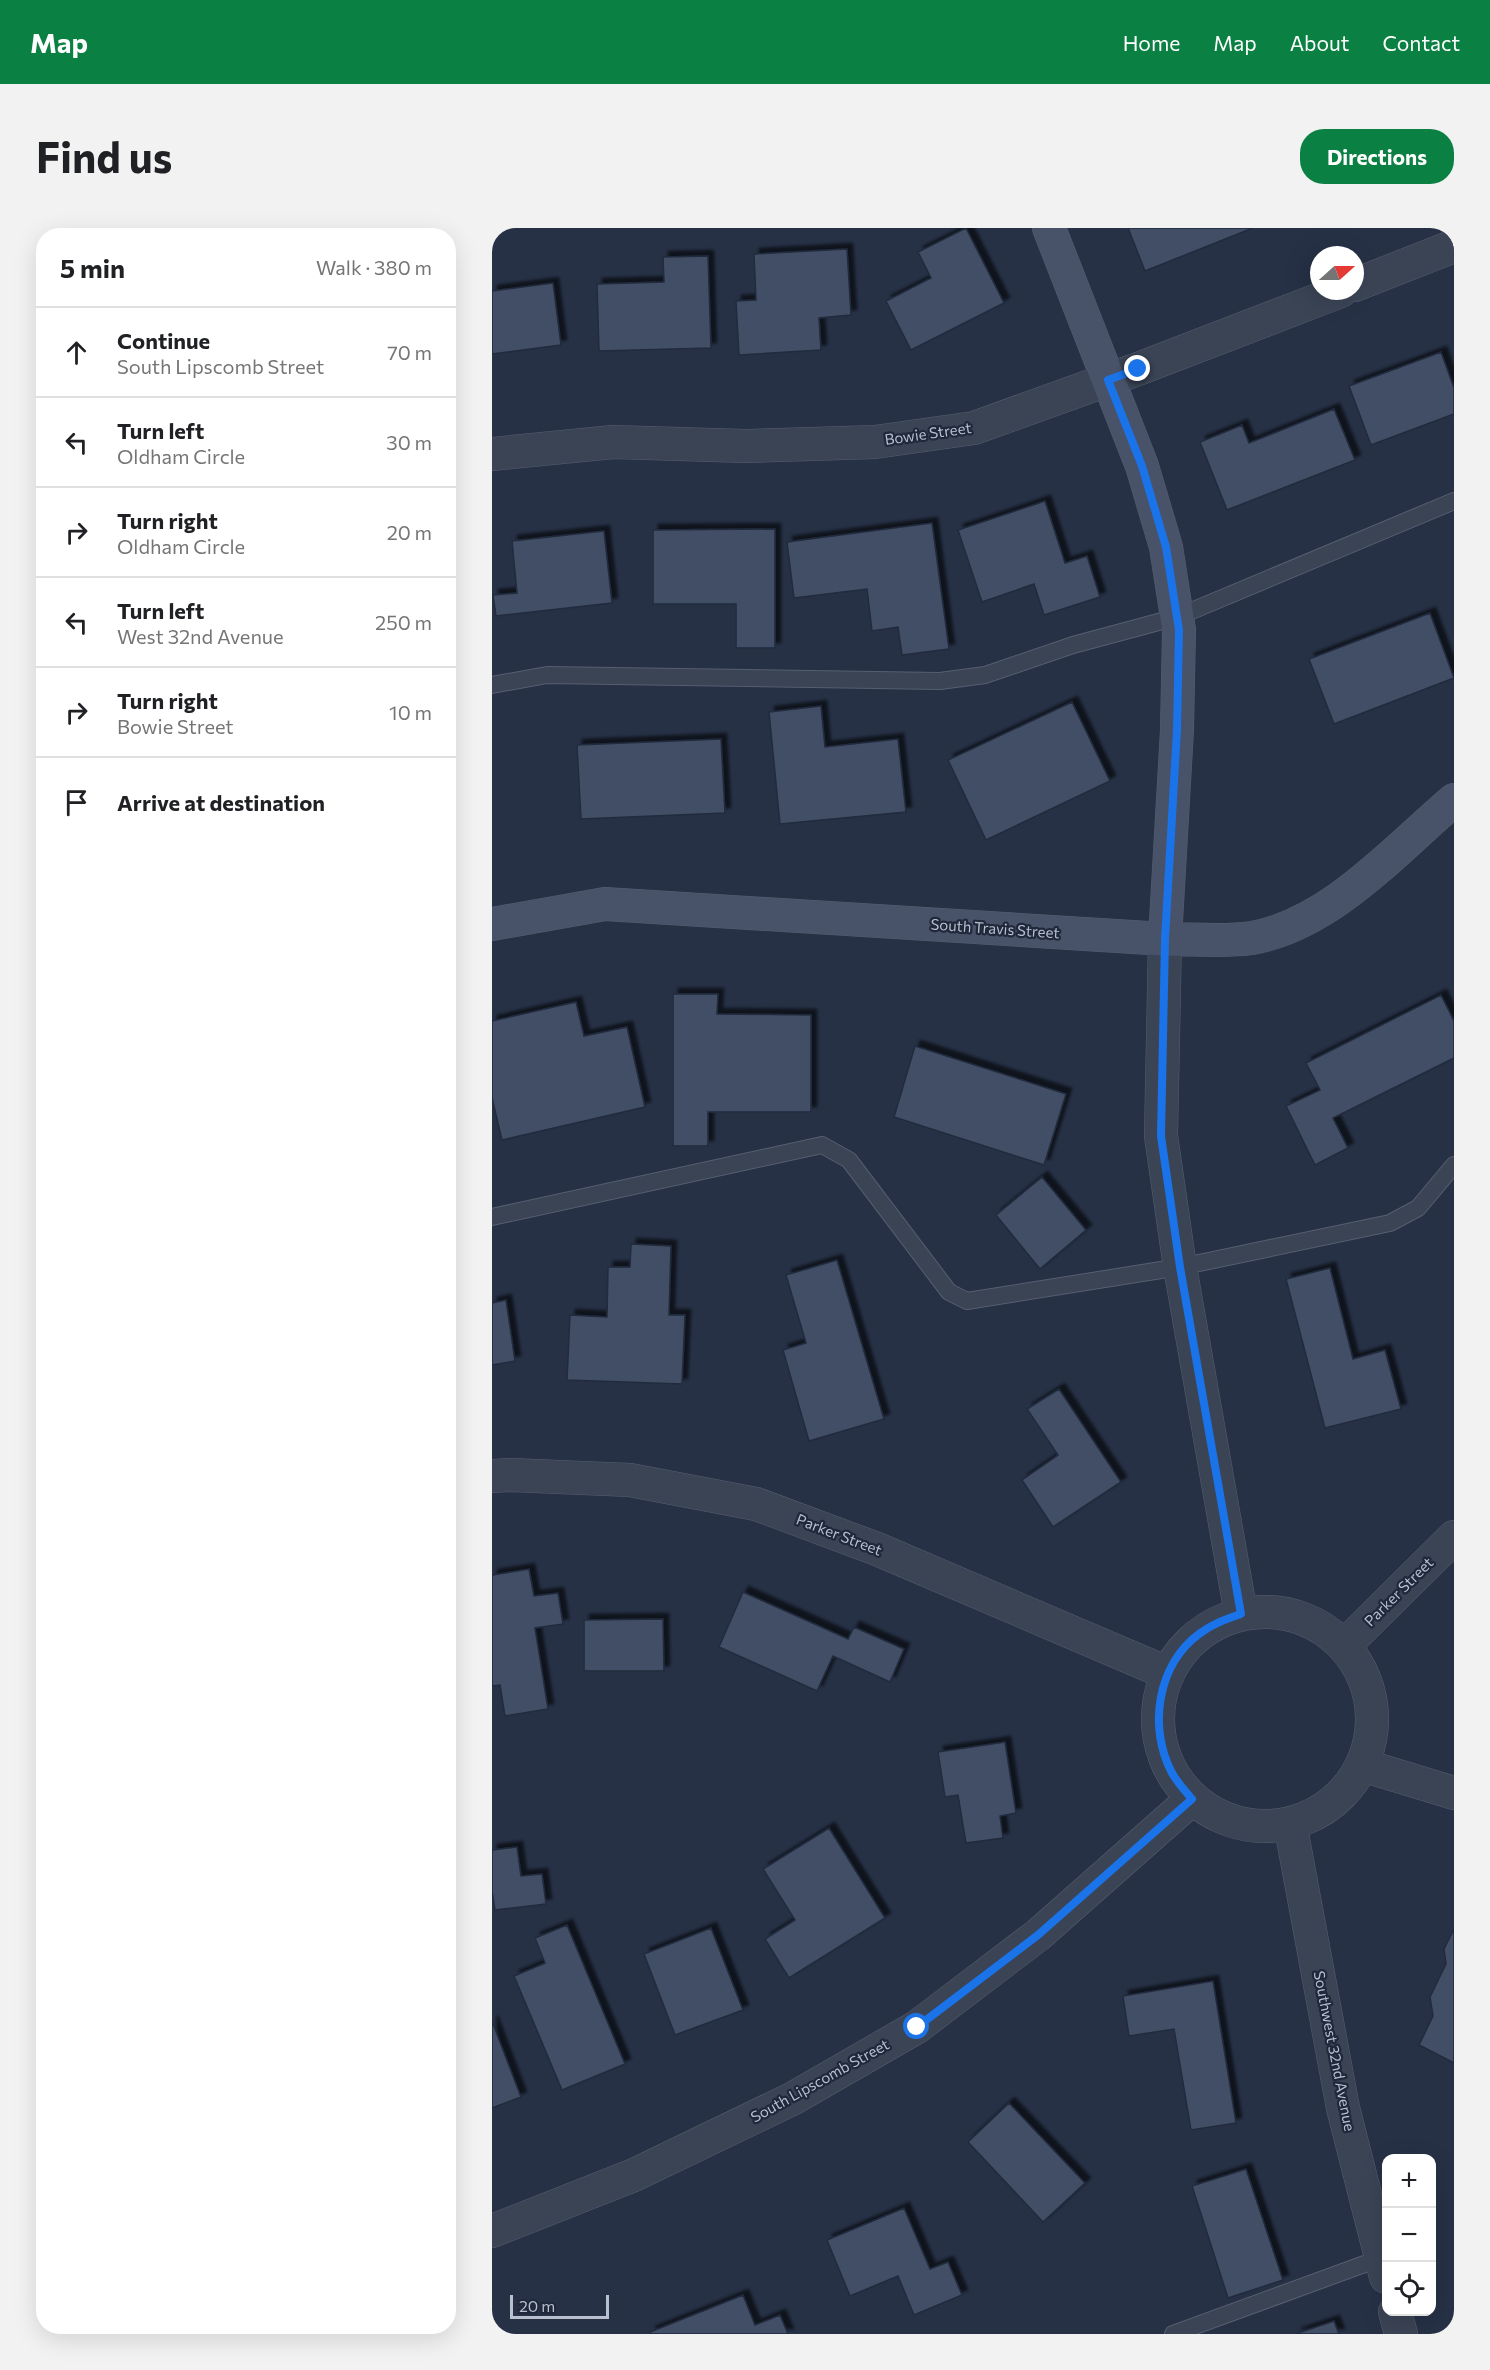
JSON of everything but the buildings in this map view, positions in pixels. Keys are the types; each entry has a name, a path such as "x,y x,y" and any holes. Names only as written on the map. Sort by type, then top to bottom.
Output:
{"main road":[{"path":"1049,228 1142,466 1166,547 1179,630 1177,730 1165,939"},
{"name":"South Travis Street","path":"492,924 604,904 1165,939 1250,938 1286,930 1307,919 1358,885 1454,800"}],"street":[{"path":"1364,281 1454,246"},
{"name":"Bowie Street","path":"492,454 613,442 746,446 875,442 974,428 1108,380 1317,300"},
{"path":"1165,939 1161,1136 1180,1267 1241,1614"},
{"name":"Parker Street","path":"492,1476 630,1480 756,1503 878,1550 1167,1673"},
{"name":"Parker Street","path":"1344,1646 1454,1537"},
{"path":"1269,1612 1296,1616 1322,1628 1344,1646 1358,1667 1368,1690 1372,1716 1370,1741 1362,1765 1344,1792 1320,1812 1290,1824 1240,1824 1192,1799 1172,1774 1160,1741 1158,1707 1167,1673 1180,1652 1197,1635 1218,1622 1241,1614 1269,1612"},
{"path":"1362,1765 1454,1793"},
{"name":"South Lipscomb Street","path":"492,2231 634,2175 792,2099 917,2027 1038,1935 1192,1799"},
{"name":"Southwest 32nd Avenue","path":"1290,1824 1343,2108 1383,2262"},
{"path":"1396,2316 1401,2334"}],"lane":[{"path":"492,685 547,675 940,681 985,675 1073,645 1177,617 1454,501"},
{"path":"492,1217 822,1145 849,1160 949,1292 967,1301 1180,1267 1390,1222 1418,1208 1454,1165"},
{"path":"1173,2334 1382,2268"}],"route":[{"path":"917,2027 1038,1935 1192,1799 1172,1774 1160,1741 1158,1707 1167,1673 1180,1652 1197,1635 1218,1622 1241,1614 1180,1267 1161,1136 1165,939 1177,730 1179,630 1166,547 1142,466 1108,380 1138,369"}]}
